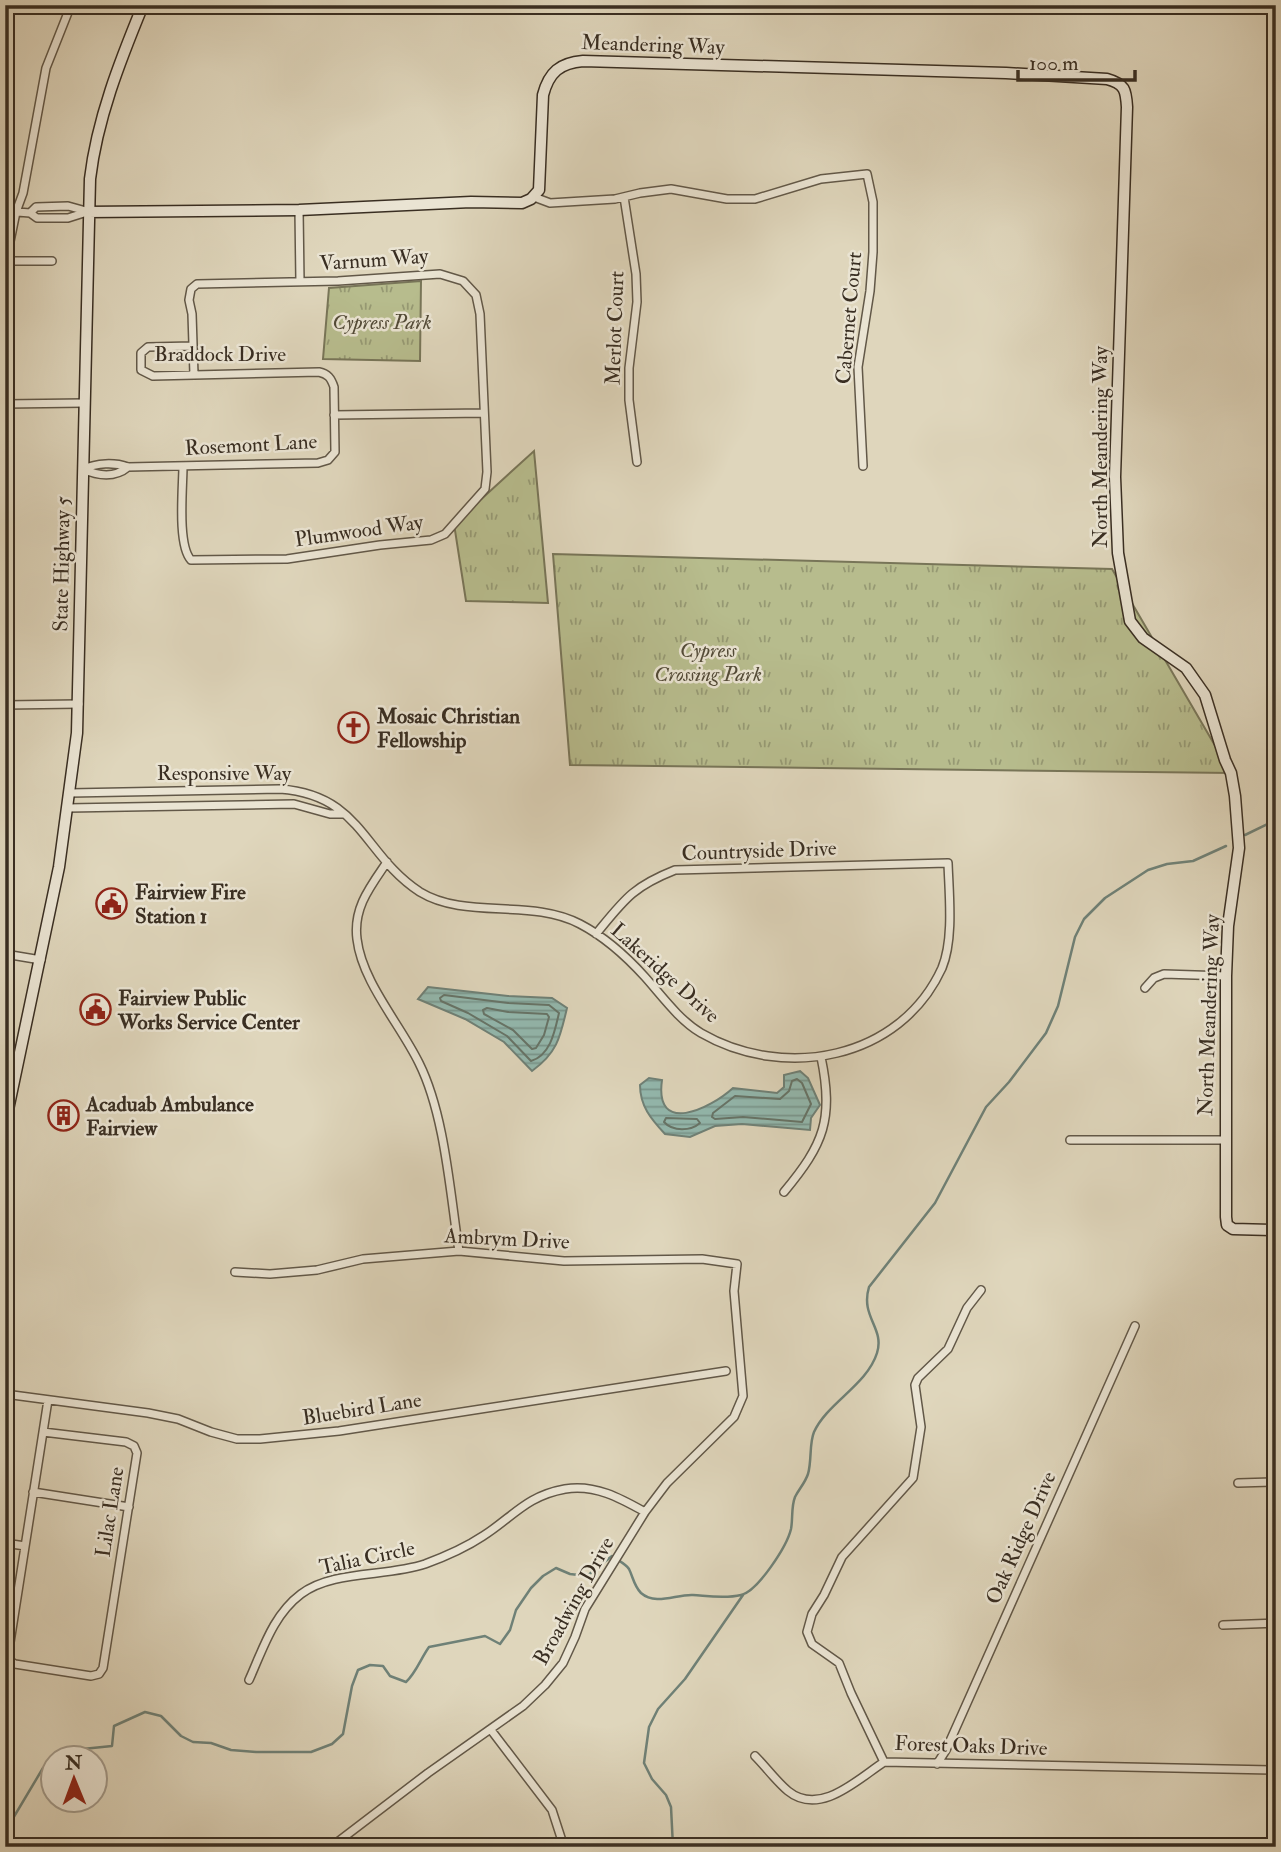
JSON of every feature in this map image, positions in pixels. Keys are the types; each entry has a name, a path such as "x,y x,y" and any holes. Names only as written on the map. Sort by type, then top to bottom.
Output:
{"street":[{"path":"52,261 6,261 16,212 23,193 46,68 71,5"},
{"path":"111,5 142,7"},
{"name":"State Highway 5","path":"6,1119 41,960 68,808 79,704 88,212 92,162 113,83 142,7"},
{"name":"Meandering Way","path":"534,197 540,184 543,95 551,75 566,63 583,61 1006,73 1107,79 1121,84"},
{"name":"North Meandering Way","path":"1121,84 1127,92 1127,107 1115,477 1118,553 1130,621 1143,638 1186,668 1205,695 1231,774 1239,848 1228,926 1226,976 1227,1225 1233,1229 1276,1230"},
{"name":"Cabernet Court","path":"624,197 671,189 727,199 755,199 821,179 867,174 873,202 873,252 858,367 863,466"},
{"path":"5,211 30,213 36,207 68,206 88,212 299,209 471,202 522,203 534,197 550,203 624,197"},
{"name":"Merlot Court","path":"624,197 636,274 637,302 629,400 637,462"},
{"path":"299,209 300,282"},
{"name":"Varnum Way","path":"193,346 189,300 191,289 197,284 300,282 440,274 463,281 476,295 480,314 484,413"},
{"path":"193,346 194,374"},
{"name":"Braddock Drive","path":"193,346 148,347 141,353 141,370 153,376 326,373 334,387 334,415"},
{"path":"5,404 84,403"},
{"path":"334,415 484,413"},
{"name":"Plumwood Way","path":"183,466 186,554 191,559 287,559 431,540 445,534 485,489 487,472 484,413"},
{"name":"Rosemont Lane","path":"83,469 94,464 121,464 128,467 318,463 328,460 334,452 334,415"},
{"path":"5,705 79,704"},
{"name":"Responsive Way","path":"70,793 300,790 333,803 345,814"},
{"name":"Responsive Way","path":"68,808 294,804 330,814 345,814"},
{"name":"Lakeridge Drive","path":"345,814 405,881 424,894 445,902 544,911 578,923 618,949 663,999 698,1032 726,1046 756,1055 794,1060 821,1057 861,1046 897,1024 920,1003 942,968 948,945 948,863"},
{"path":"387,862 364,894 356,918 360,956 420,1064 444,1154 459,1251"},
{"name":"Countryside Drive","path":"596,934 628,895 649,880 675,870 948,863"},
{"path":"5,954 41,960"},
{"path":"1145,988 1154,978 1164,974 1226,976"},
{"path":"784,1192 797,1177 824,1131 828,1112 827,1084 821,1057"},
{"path":"1070,1140 1225,1140"},
{"name":"Ambrym Drive","path":"235,1272 270,1274 317,1270 363,1259 459,1251 564,1261 702,1259 737,1264"},
{"name":"Broadwing Drive","path":"331,1847 428,1773 523,1706 563,1663 585,1609 645,1512 667,1483 734,1417 743,1396 734,1291 737,1264"},
{"name":"Forest Oaks Drive","path":"981,1290 967,1308 948,1349 918,1378 915,1385 921,1427 913,1478 842,1557 812,1614 807,1632 812,1644 839,1663 884,1762 1276,1770"},
{"name":"Oak Ridge Drive","path":"937,1764 946,1750 1135,1326"},
{"name":"Bluebird Lane","path":"5,1394 178,1419 237,1439 260,1439 339,1431 726,1371"},
{"path":"5,1543 25,1546 48,1400"},
{"name":"Lilac Lane","path":"25,1546 9,1661 91,1676 99,1674 103,1668 137,1453 134,1446 126,1442 43,1432"},
{"path":"1238,1483 1276,1482"},
{"name":"Talia Circle","path":"249,1680 277,1618 303,1592 324,1582 424,1564 483,1536 522,1505 546,1494 567,1489 611,1493 645,1512"},
{"path":"33,1492 129,1507"},
{"path":"1223,1625 1276,1623"},
{"path":"491,1730 552,1810 564,1847"},
{"path":"755,1756 789,1792 815,1801 834,1795 884,1762"}],"green space":[{"name":"Cypress Park","path":"421,281 420,361 323,359 329,288"},
{"path":"534,451 548,603 466,601 454,524"},
{"name":"Cypress Crossing Park","path":"553,554 1112,569 1231,773 570,765"}],"water":[{"path":"428,987 552,998 567,1008 556,1044 547,1058 532,1071 504,1042 465,1019 418,999"},
{"path":"800,1071 808,1078 820,1105 811,1118 810,1130 742,1124 715,1126 690,1137 665,1134 647,1112 640,1093 640,1085 649,1078 662,1080 662,1097 666,1108 675,1113 686,1113 711,1103 733,1088 777,1093 784,1087 784,1075"}],"waterway":[{"path":"1245,835 1276,820"},
{"path":"108,1746 112,1746 114,1726 145,1712 161,1716 181,1736 193,1742 211,1743 231,1750 311,1752 332,1744 343,1734 352,1686 358,1670 370,1665 383,1666 390,1676 406,1682 429,1647 485,1636 500,1644 510,1630 516,1610 531,1588 556,1568 570,1574 587,1576 612,1556 628,1567 641,1593 653,1599 686,1595 729,1597 748,1592 771,1567 788,1537 795,1497 808,1474 814,1432 828,1412 865,1375 877,1353 878,1336 868,1306 869,1287 935,1203 986,1107 1009,1082 1046,1033 1058,1006 1075,937 1084,919 1105,898 1148,870 1167,864 1193,861 1226,846"},
{"path":"673,1847 671,1807 644,1763 649,1727 658,1709 685,1679 743,1595"},
{"path":"5,1827 9,1825 38,1776"}],"place":[{"name":"Mosaic Christian Fellowship","path":"354,728"},
{"name":"Fairview Fire Station 1","path":"112,904"},
{"name":"Fairview Public Works Service Center","path":"95,1010"},
{"name":"Acaduab Ambulance Fairview","path":"63,1116"}]}
